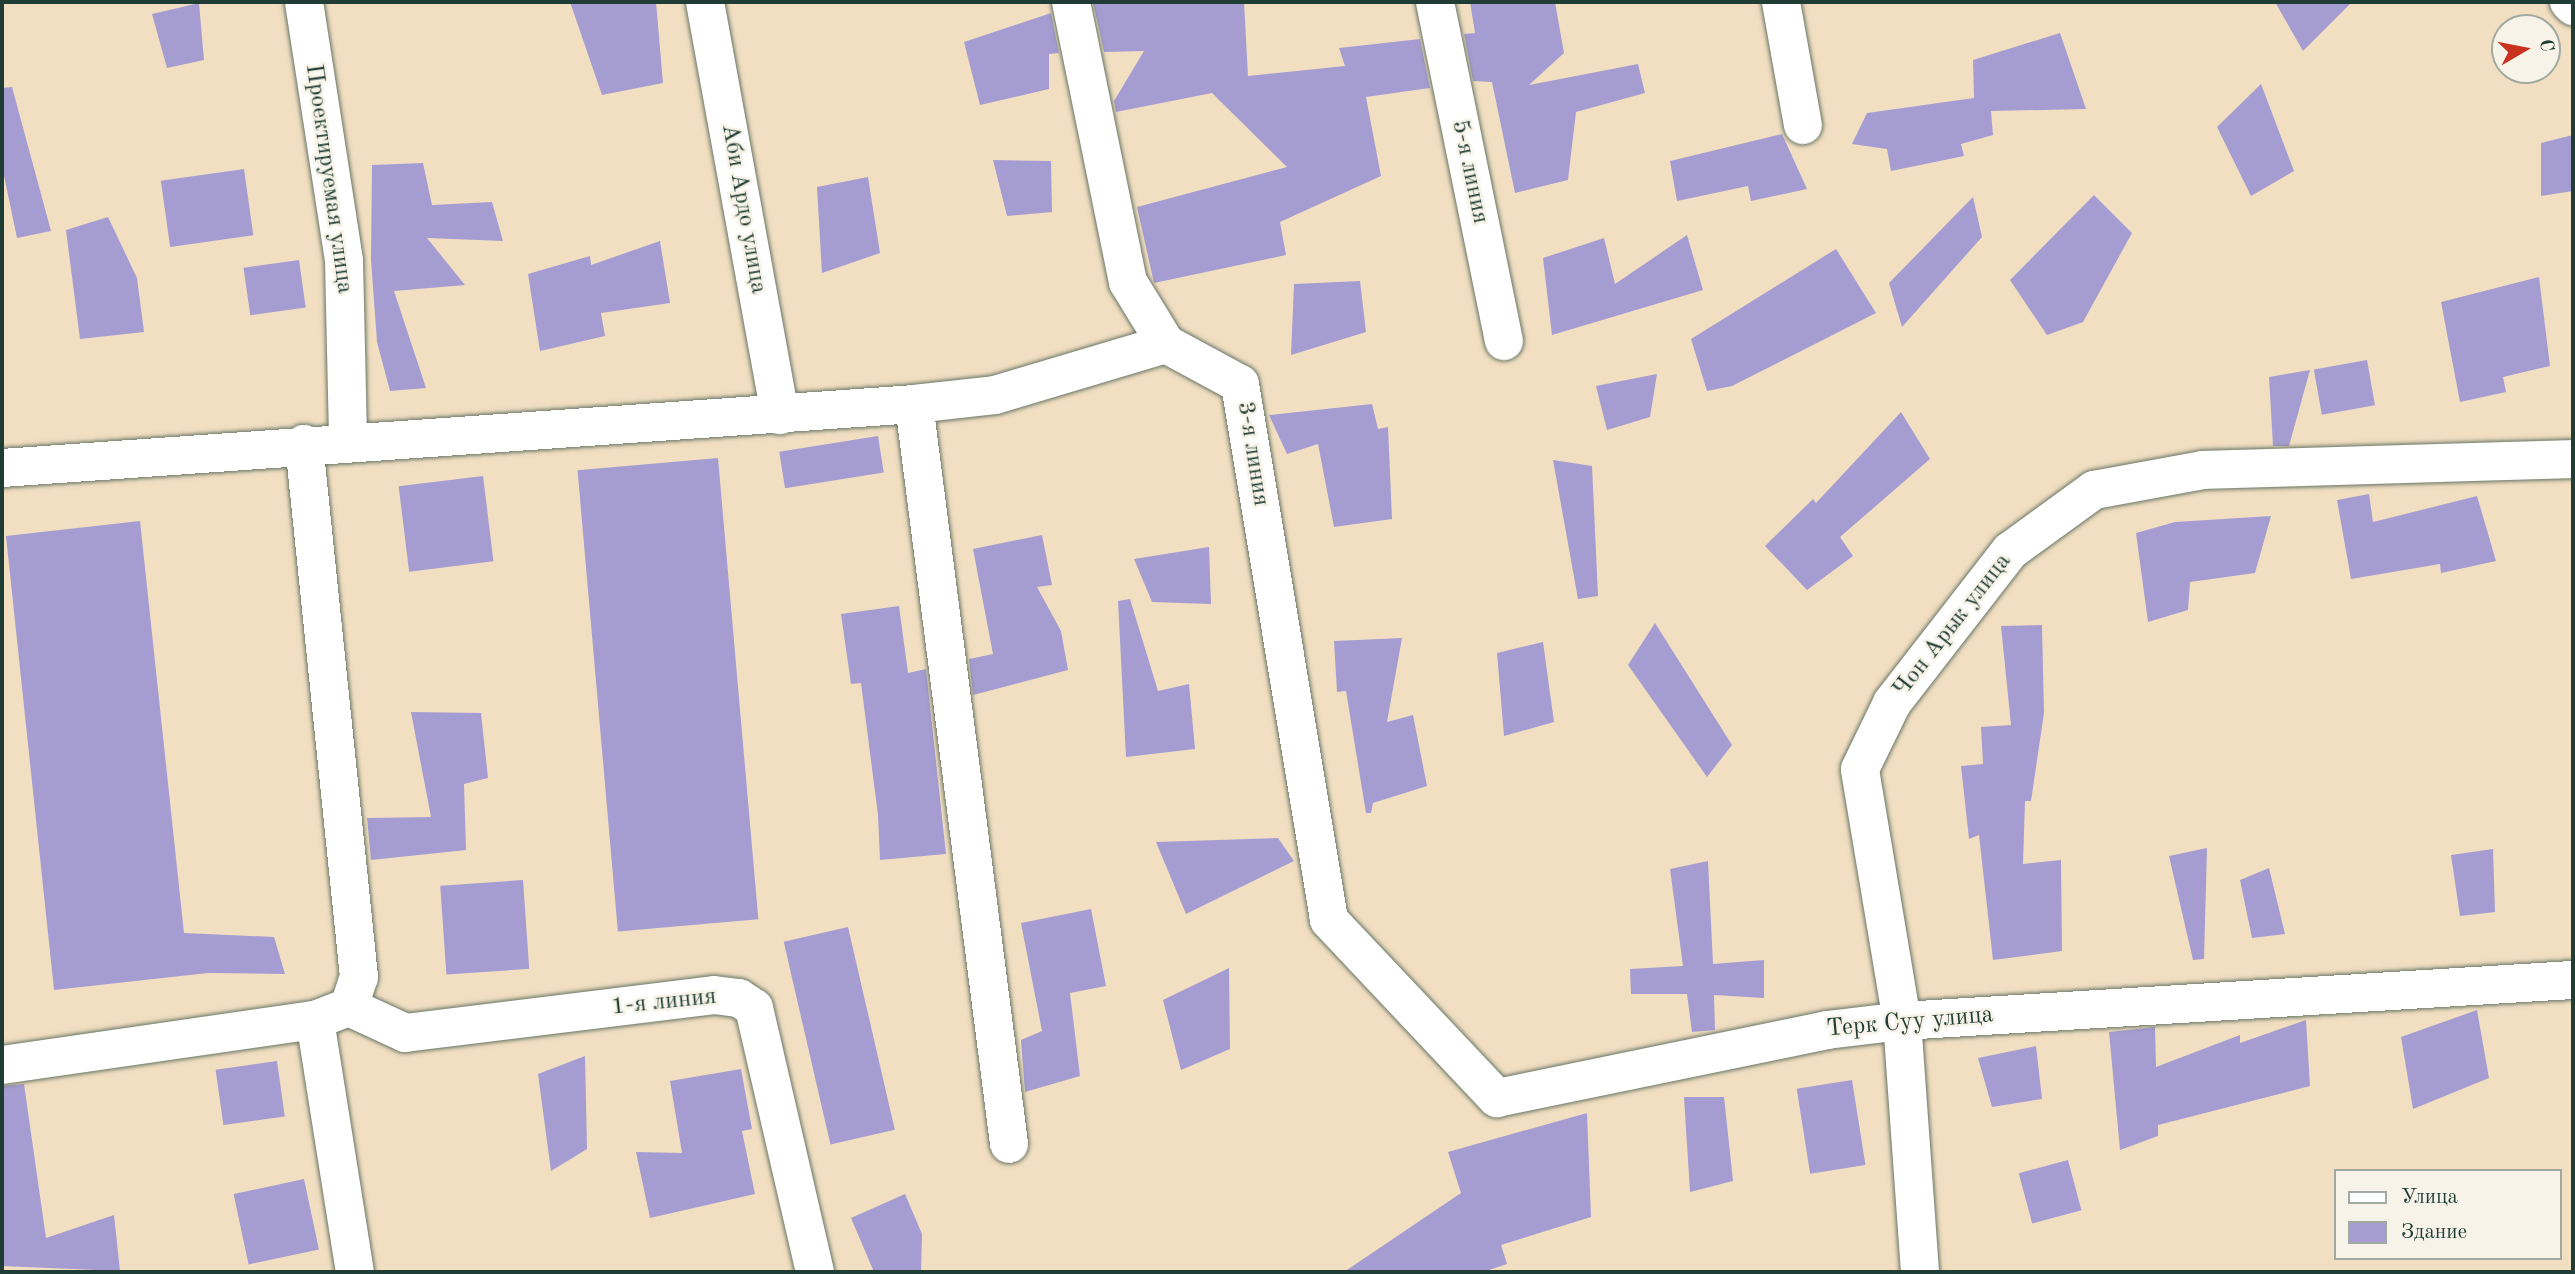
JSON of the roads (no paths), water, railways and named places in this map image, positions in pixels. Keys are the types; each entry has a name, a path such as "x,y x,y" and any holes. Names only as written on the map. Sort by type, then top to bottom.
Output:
{"street":[{"name":"Проектируемая улица","path":"304,2 344,261 348,441"},
{"name":"Аби Ардо улица","path":"705,2 780,415"},
{"path":"2,468 304,444 780,415 914,404 995,395 1166,344 1128,282 1071,2"},
{"name":"5-я линия","path":"1435,2 1504,341"},
{"path":"1781,2 1803,125"},
{"path":"2569,2 2573,6"},
{"name":"3-я линия","path":"1166,344 1240,384 1329,920"},
{"path":"914,404 1009,1144"},
{"path":"304,444 359,977 332,1014 355,1272"},
{"name":"Чон Арык улица","path":"1920,1272 1902,1021 1860,769 1892,703 2010,551 2094,490 2203,470 2573,459"},
{"name":"Терк Суу улица","path":"1329,920 1497,1098 1827,1030 1902,1021 2573,980"},
{"name":"1-я линия","path":"332,1014 405,1033 714,995 738,998 754,1008 815,1272"},
{"path":"2,1065 332,1014"}]}
